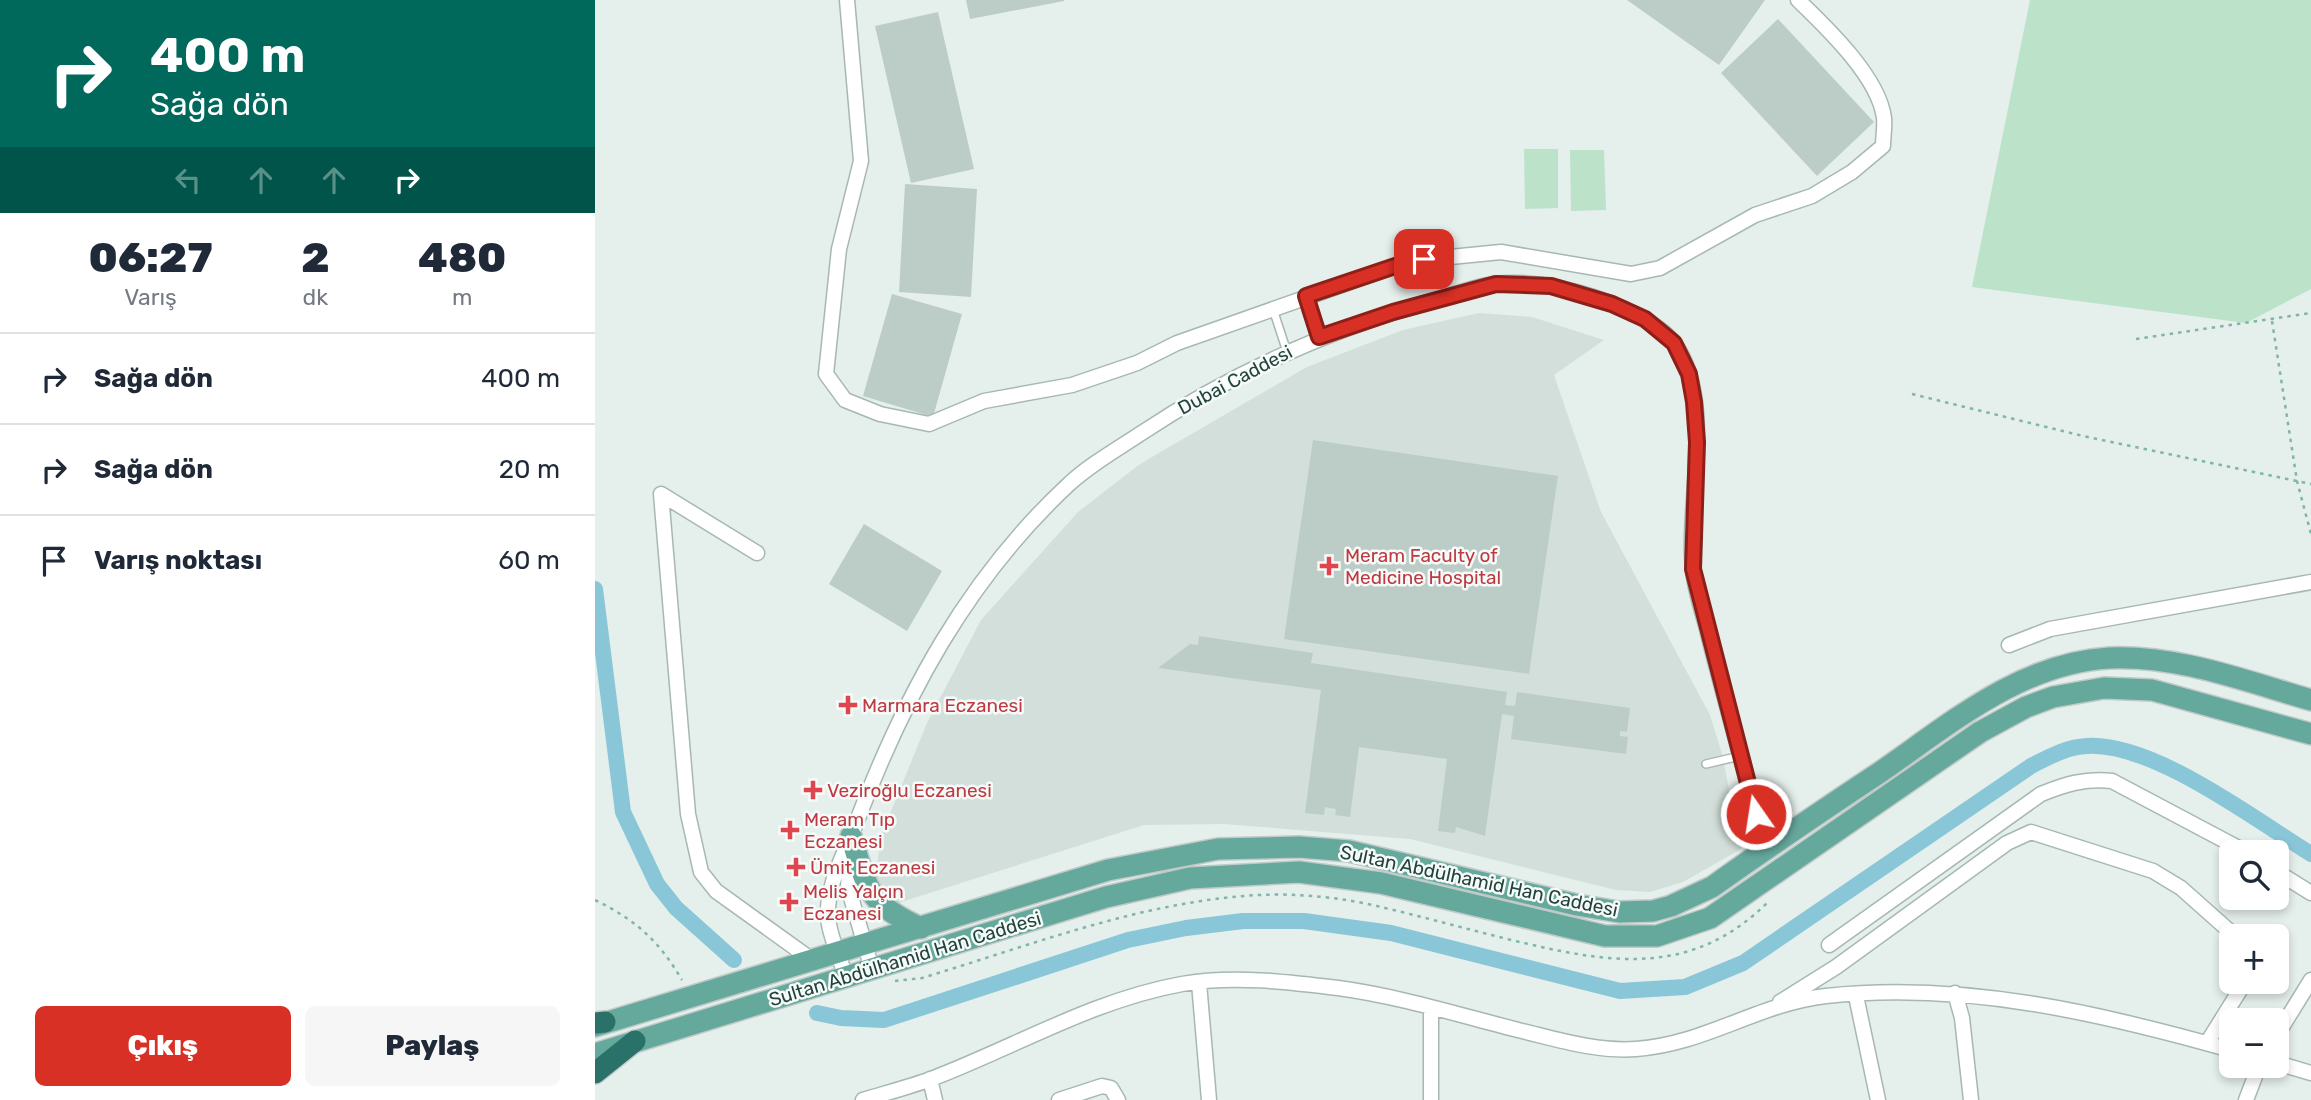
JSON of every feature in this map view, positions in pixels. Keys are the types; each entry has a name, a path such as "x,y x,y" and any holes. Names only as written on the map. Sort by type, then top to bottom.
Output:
{"highway":[{"path":"595,1073 635,1041"}],"main road":[{"name":"Sultan Abdülhamid Han Caddesi","path":"598,1024 1120,867 1218,849 1299,847 1349,851 1577,905 1635,912 1653,911 1692,898 1982,702 2018,682 2064,666 2106,658 2152,659 2196,667 2311,700"},
{"name":"Sultan Abdülhamid Han Caddesi","path":"595,1054 1131,891 1190,878 1260,872 1311,874 1381,883 1605,936 1657,936 1710,918 1980,732 2053,697 2104,688 2152,690 2311,734"},
{"path":"851,836 866,887 878,904 921,928"}],"street":[{"path":"847,0 862,161 839,249 826,374 845,400 880,414 929,424 984,401 1072,385 1137,363 1177,343 1410,261 1501,252 1630,274 1660,268 1755,215 1812,196 1852,172 1883,146 1884,116 1869,81 1828,29 1798,0"},
{"name":"Dubai Caddesi","path":"846,977 828,915 834,874 880,761 920,681 965,602 1068,485 1089,468 1228,380 1287,352 1319,337 1393,312 1496,284 1551,286 1612,304 1645,319 1674,343 1689,374 1697,442 1693,569 1764,851"},
{"path":"757,553 661,494 688,814 701,872 716,891 812,960"},
{"path":"2009,645 2050,629 2311,582"},
{"path":"1829,945 2041,794 2069,782 2092,778 2112,781 2223,840"},
{"path":"1773,1007 1836,967 2007,843 2031,832 2153,871 2181,888 2222,924"},
{"name":"Dubai Caddesi","path":"851,836 848,887 871,970"},
{"path":"2289,879 2311,893"},
{"path":"2289,1016 2311,980"},
{"path":"863,1100 930,1079 1122,998 1199,983 1247,981 1339,988 1577,1045 1633,1049 1683,1043 1773,1007 1827,996 1955,993 2043,1004 2219,1046"},
{"path":"1199,983 1209,1100"},
{"path":"1955,993 1962,1018 1971,1100"},
{"path":"2207,1043 2238,994"},
{"path":"1856,996 1878,1100"},
{"path":"1431,1008 1431,1100"},
{"path":"2289,1067 2311,1073"},
{"path":"2246,1100 2254,1078"},
{"path":"930,1079 935,1100"},
{"path":"1059,1100 1102,1086 1111,1088 1118,1100"}],"lane":[{"path":"1306,296 1319,337"},
{"path":"1273,309 1287,352"},
{"path":"1706,764 1740,755"}],"path":[{"path":"2136,339 2272,321 2311,313"},
{"path":"2272,321 2297,481 2311,534"},
{"path":"1912,394 2083,436 2311,484"},
{"path":"595,901 636,922 658,946 685,986"}],"shaded area":[{"name":"Meram Faculty of Medicine Hospital","path":"1479,313 1532,317 1604,340 1554,375 1601,512 1710,715 1722,754 1741,849 1683,882 1650,892 1616,890 1410,839 1224,824 1144,825 898,903 875,881 881,836 927,723 981,620 1078,512 1140,464 1307,367 1403,330"}],"green space":[{"path":"2030,0 2311,0 2311,289 2246,323 1972,287"},
{"path":"1524,149 1558,149 1558,208 1525,209"},
{"path":"1570,150 1604,150 1606,210 1571,211"}],"building":[{"path":"966,0 1064,0 1064,1 970,19"},
{"path":"1627,0 1765,0 1719,65"},
{"path":"938,12 974,169 911,183 875,26"},
{"path":"1778,19 1874,122 1817,176 1721,73"},
{"path":"905,184 977,189 971,297 899,292"},
{"path":"892,294 962,314 933,417 863,396"},
{"path":"1313,440 1558,476 1529,674 1284,639"},
{"path":"864,524 942,571 907,631 829,584"},
{"path":"1199,636 1313,653 1311,663 1507,692 1505,705 1515,706 1517,692 1630,708 1627,732 1620,731 1620,736 1628,737 1626,754 1511,739 1514,716 1502,714 1485,836 1456,827 1455,833 1438,831 1447,759 1359,747 1350,817 1335,815 1336,809 1325,807 1324,815 1305,813 1321,690 1158,668 1190,644 1198,645"}],"waterway":[{"path":"595,589 623,812 657,884 676,908 734,960"},
{"path":"817,1013 841,1018 884,1020 1128,940 1186,928 1243,921 1304,921 1391,933 1620,991 1685,987 1743,963 2031,766 2058,753 2087,746 2113,748 2142,756 2172,769 2232,803 2311,854"}],"place":[{"name":"Meram Faculty of Medicine Hospital","path":"1329,566"},
{"name":"Marmara Eczanesi","path":"848,705"},
{"name":"Veziroğlu Eczanesi","path":"813,790"},
{"name":"Meram Tıp Eczanesi","path":"790,830"},
{"name":"Ümit Eczanesi","path":"796,867"},
{"name":"Melis Yalçın Eczanesi","path":"789,902"}],"route":[{"path":"1424,259 1410,261 1306,296 1319,337 1393,312 1496,284 1551,286 1612,304 1645,319 1674,343 1689,374 1694,402 1697,442 1693,569 1756,814"}]}
